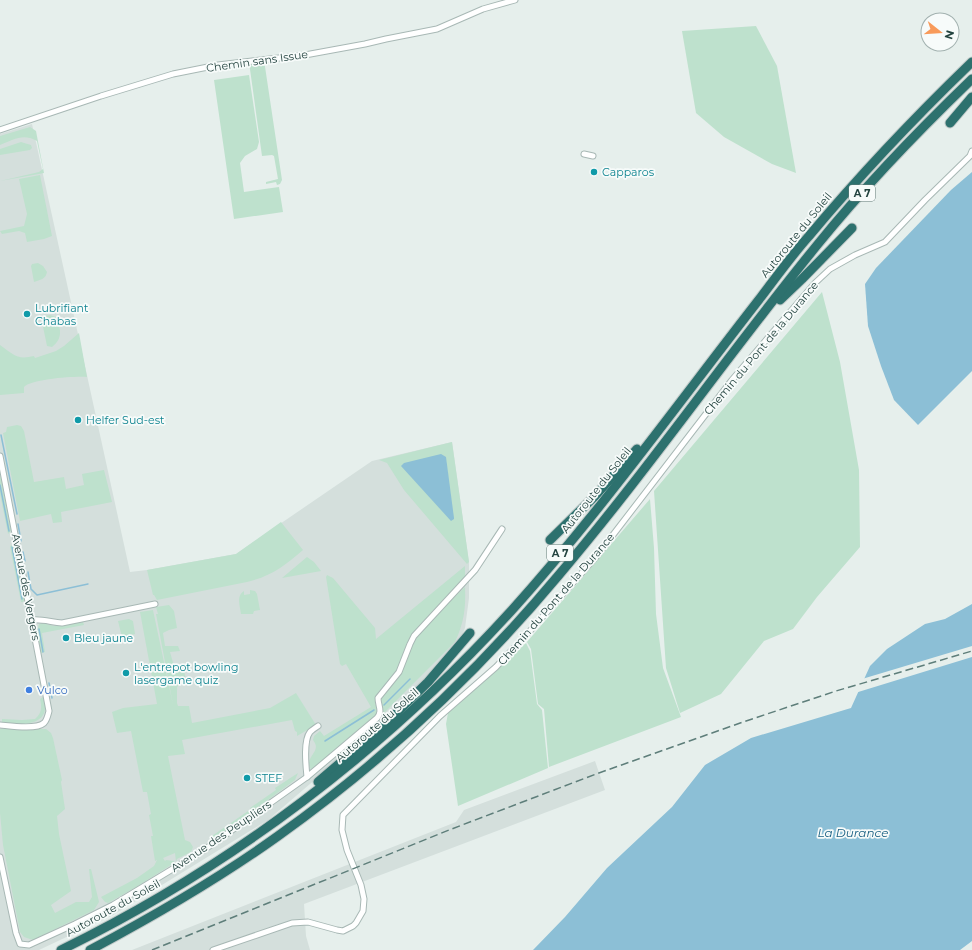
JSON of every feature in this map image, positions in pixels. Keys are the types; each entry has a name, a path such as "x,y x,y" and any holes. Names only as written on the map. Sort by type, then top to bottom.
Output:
{"highway":[{"name":"Autoroute du Soleil","path":"61,950 135,912 212,864 284,816 344,770 435,689 486,637 546,571 599,506 808,236 878,157 972,62"},
{"name":"Autoroute du Soleil","path":"90,950 145,921 221,874 278,836 339,790 389,749 494,648 557,578 607,517 819,243 852,204 913,138 972,79"},
{"path":"950,123 972,97"},
{"path":"761,317 802,279 852,228"},
{"path":"550,540 595,496 675,408"},
{"path":"284,816 299,798 383,726 428,682 470,633"}],"street":[{"name":"Chemin sans Issue","path":"0,130 101,96 173,74 218,65 305,55 429,31 483,9 515,0"},
{"name":"Chemin du Pont de la Durance","path":"213,950 292,923 308,922 343,931 356,923 363,911 364,899 361,885 342,830 343,814 440,716 496,667 535,626 596,557 732,380 815,283 830,269 855,255 885,242 970,156 972,150"},
{"path":"584,154 593,156"},
{"name":"Avenue des Vergers","path":"0,456 49,711 47,719 44,723 29,727 0,725"},
{"name":"Avenue des Peupliers","path":"0,857 16,933 20,944 29,945 75,924 160,878 229,833 307,777 380,714 378,698 400,672 414,636 475,570 502,529"},
{"path":"32,620 43,619 51,622 62,622 154,604"},
{"path":"307,777 306,749 309,733 318,726"}],"shaded area":[{"path":"32,124 130,572 236,554 372,461 452,442 469,562 469,598 465,628 459,643 374,729 268,820 113,915 39,950 0,950 0,134"},
{"path":"595,761 605,790 304,904 306,936 310,950 132,950 456,822 464,810"}],"green space":[{"path":"756,26 777,66 796,173 772,164 724,137 696,113 682,31"},
{"path":"264,60 282,180 280,184 277,185 276,182 266,184 266,182 278,179 274,156 262,156 249,62"},
{"path":"249,75 259,142 257,149 245,156 240,163 244,192 279,187 283,212 234,219 214,80"},
{"path":"30,127 36,131 44,173 0,181 39,172 43,169 37,141 22,137 0,145 0,136"},
{"path":"21,142 31,145 32,148 30,150 0,155 0,149"},
{"path":"40,175 52,236 27,242 25,233 19,231 2,234 0,231 24,226 27,214 19,179"},
{"path":"38,263 43,266 47,272 44,278 34,282 31,266 32,264"},
{"path":"822,292 840,362 859,470 860,547 817,597 793,629 764,641 721,694 680,713 666,668 654,491"},
{"path":"50,315 56,317 60,330 58,340 52,347 47,346 41,317"},
{"path":"79,333 87,377 44,380 28,384 24,387 24,393 0,395 0,345 16,356 34,356 35,358 56,351"},
{"path":"17,425 21,426 24,431 34,482 64,477 66,489 84,485 82,474 104,470 112,502 61,512 62,522 53,523 51,514 20,521 3,433 6,432 7,427"},
{"path":"452,442 469,562 467,564 404,490 387,463 379,460"},
{"path":"0,473 11,531 8,534 0,494"},
{"path":"650,499 654,548 656,614 663,668 681,717 549,767 544,709 538,704 531,649 527,642"},
{"path":"281,522 303,550 277,570 264,577 247,582 157,600 153,595 147,570 236,554"},
{"path":"11,545 15,548 25,599 23,602 21,602 10,547"},
{"path":"307,557 314,562 321,571 282,578"},
{"path":"465,566 465,578 415,633 397,673 377,694 375,704 378,709 376,715 311,770 309,763 316,749 313,740 314,736 320,731 324,736 371,707 346,664 342,666 340,664 326,577 327,575 333,578 375,628 376,639"},
{"path":"465,587 464,615 455,642 381,716 383,708 381,696 400,676 416,636"},
{"path":"250,590 255,591 257,594 260,610 254,611 253,614 241,614 239,598 244,591 244,595 250,594"},
{"path":"169,605 174,611 177,628 163,633 165,646 178,646 180,651 170,652 176,669 182,668 184,670 186,681 177,687 177,703 178,706 189,706 192,723 270,708 296,693 316,725 297,736 292,720 182,740 185,754 168,756 185,840 190,842 193,847 191,852 177,859 176,862 175,853 163,858 165,861 174,861 174,863 108,903 101,897 137,878 154,866 157,860 155,861 151,836 153,836 147,792 143,792 131,731 117,733 112,712 123,708 157,704 140,612 153,610 173,705 156,614 158,614 156,607"},
{"path":"129,619 133,621 135,634 122,637 118,621"},
{"path":"83,622 84,625 42,633 45,652 41,653 37,631 39,624 42,623 54,626"},
{"path":"526,643 530,651 537,704 542,710 548,768 458,806 446,724 448,713"},
{"path":"43,697 45,707 44,714 40,719 26,724 2,723 2,719 35,719 40,712 40,699"},
{"path":"0,729 46,729 51,733 53,738 62,780 61,782 65,809 57,816 59,834 71,891 51,905 55,913 76,902 89,902 92,897 89,869 91,869 99,902 94,910 33,940 24,937 20,932 3,845 0,813"},
{"path":"298,773 295,780 215,839 209,838 251,809 250,808 276,790 275,788"}],"water":[{"path":"972,172 972,371 918,425 894,400 881,366 868,326 865,284 876,268 951,190"},
{"path":"441,454 446,457 454,518 451,521 401,466 404,463"},
{"name":"La Durance","path":"972,604 972,941 960,950 533,950 565,917 607,868 672,807 705,765 751,738 851,708 870,666 887,649 925,624 945,619"}],"pier":[{"path":"972,646 972,657 855,693 862,679"}],"waterway":[{"path":"1,435 17,514"},
{"path":"0,485 9,531"},
{"path":"18,524 21,541"},
{"path":"12,547 22,599"},
{"path":"23,552 25,561"},
{"path":"28,572 31,589 37,595 88,584"},
{"path":"39,629 43,652"},
{"path":"384,705 410,679"},
{"path":"49,683 52,698"},
{"path":"325,741 374,710"}],"railway":[{"path":"152,950 449,830 596,774 836,691 972,651"}],"place":[{"name":"Capparos","path":"594,172"},
{"name":"Lubrifiant Chabas","path":"27,314"},
{"name":"Helfer Sud-est","path":"78,420"},
{"name":"Bleu jaune","path":"66,638"},
{"name":"L'entrepot bowling lasergame quiz","path":"126,673"},
{"name":"Vulco","path":"29,690"},
{"name":"STEF","path":"247,778"}]}
